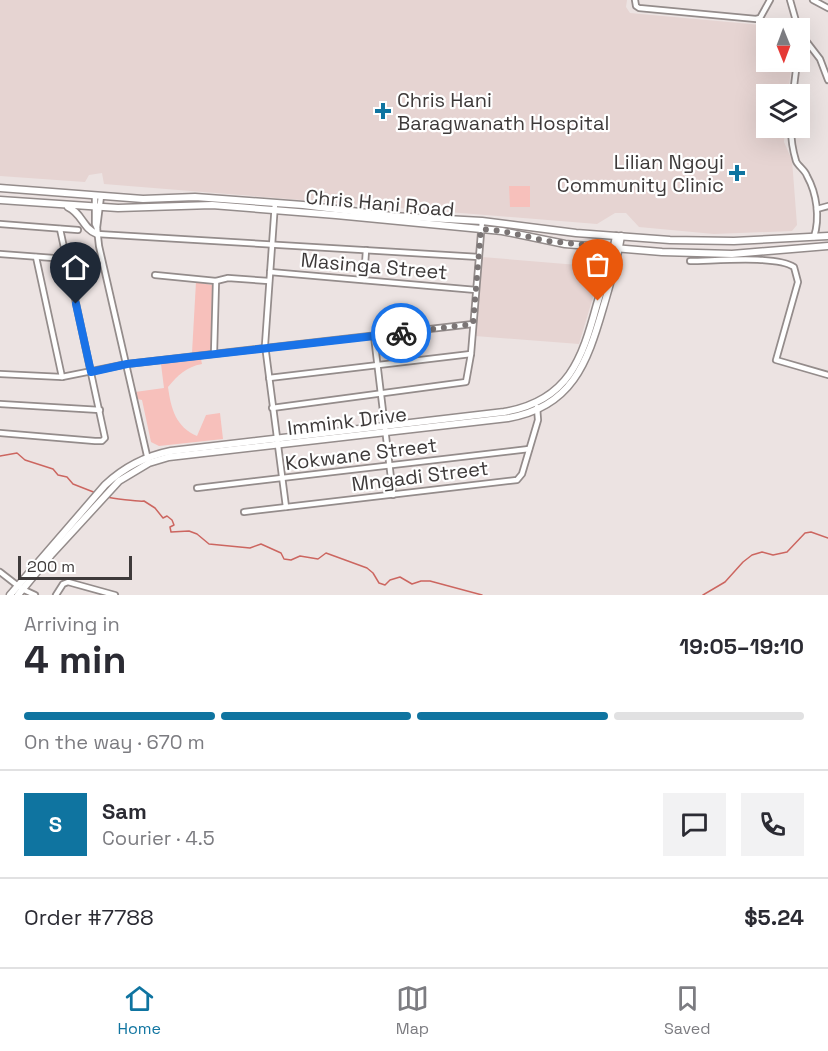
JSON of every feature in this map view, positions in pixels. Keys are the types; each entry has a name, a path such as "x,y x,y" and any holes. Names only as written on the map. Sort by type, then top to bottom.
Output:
{"main road":[{"name":"Chris Hani Road","path":"0,189 144,199 195,197 275,203 482,225 618,236 722,241 828,236"},
{"name":"Chris Hani Road","path":"0,200 98,207 205,205 482,225 556,243 637,250 732,254 828,246"},
{"path":"245,201 270,206 275,211"},
{"path":"63,205 76,211 88,229 97,231"},
{"name":"Immink Drive","path":"19,590 86,506 148,460 386,429 508,418 565,390 586,361 618,236"},
{"path":"596,246 604,252 612,265 621,257 637,250"},
{"name":"Immink Drive","path":"536,406 559,387 580,358 612,265"},
{"name":"Immink Drive","path":"10,595 19,590 95,506 102,494"}],"street":[{"path":"635,3 642,8 756,19 760,18 770,0"},
{"path":"790,0 795,18"},
{"path":"813,0 828,8"},
{"path":"810,46 820,59 828,80"},
{"path":"791,138 797,162 809,181 817,209 818,224 814,237"},
{"path":"98,196 97,231 148,460"},
{"path":"275,203 265,348 286,507"},
{"path":"817,209 828,206"},
{"path":"0,224 78,230"},
{"path":"272,408 463,384 468,381 482,225"},
{"path":"0,433 100,441 105,437 60,229"},
{"path":"97,231 479,257"},
{"path":"364,280 366,250"},
{"path":"0,254 67,259"},
{"path":"36,257 62,377"},
{"path":"690,261 760,260 783,262 794,267 798,282 776,360 828,375"},
{"name":"Masinga Street","path":"270,272 476,290"},
{"path":"154,274 216,281 228,278 269,281"},
{"path":"214,354 216,281"},
{"path":"0,374 62,377 127,364 473,324"},
{"path":"374,336 393,495"},
{"path":"268,378 471,354"},
{"path":"0,404 100,410"},
{"name":"Mngadi Street","path":"244,512 517,480 522,474 538,420 536,406"},
{"name":"Kokwane Street","path":"196,488 529,449"},
{"path":"0,572 19,590 35,595"},
{"path":"56,595 67,582 113,595"}],"shaded area":[{"name":"Chris Hani Baragwanath Hospital","path":"0,0 627,0 626,7 630,13 756,25 756,72 791,72 789,84 756,84 756,138 784,138 792,160 797,225 792,231 714,234 639,227 626,213 615,213 597,224 104,184 102,173 89,175 85,182 0,176"},
{"path":"509,186 530,186 530,207 510,207"},
{"path":"482,257 602,267 579,344 475,336"},
{"path":"196,282 212,285 211,351 192,353"},
{"path":"201,359 202,364 183,372 168,387 171,403 179,422 197,436 206,415 220,413 223,439 159,446 151,442 142,400 137,399 135,392 164,388 161,364"}],"waterway":[{"path":"0,456 17,453 25,460 53,469 58,475 67,477 73,484 96,493"},
{"path":"106,497 144,501 155,508 163,518 167,516 172,520 174,525 170,527 171,532 189,531 197,534 209,544 250,548 261,544 281,553 284,559 291,560 300,556 318,559 326,553 367,568 379,583 385,585 390,580 400,577 412,584 430,581 482,595"},
{"path":"703,595 725,582 752,555 762,552 773,555 787,552 805,533 811,532 828,538"}],"way so far":[{"path":"401,333 473,324 481,229 565,244 596,246 603,250 609,265 598,301"}],"place":[{"name":"Chris Hani Baragwanath Hospital","path":"383,111"},
{"name":"Lilian Ngoyi Community Clinic","path":"737,173"}],"route":[{"path":"76,304 91,372 127,364 401,333"}]}
